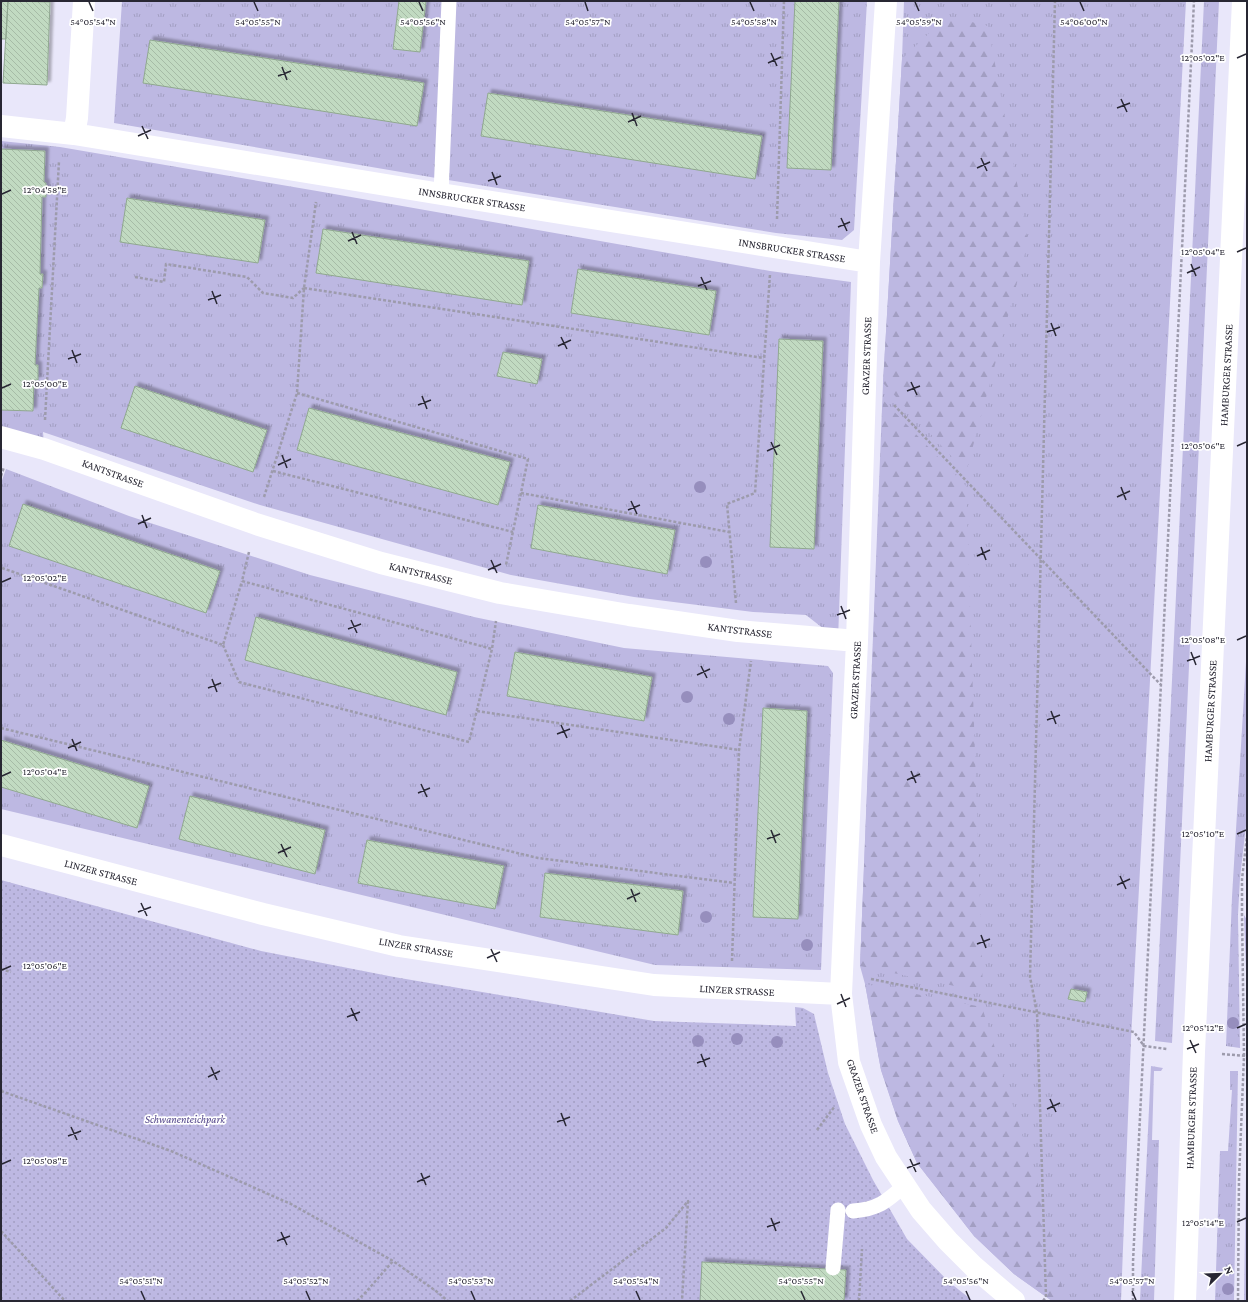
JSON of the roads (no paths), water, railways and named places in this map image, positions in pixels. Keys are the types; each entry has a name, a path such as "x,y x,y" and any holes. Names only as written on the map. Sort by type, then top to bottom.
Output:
{"street":[{"path":"74,134 77,118 84,1"},
{"name":"GRAZER STRASSE","path":"886,1 869,262 857,641 841,994 849,1062 871,1125 886,1157 921,1210 948,1241 974,1267 1014,1301"},
{"name":"HAMBURGER STRASSE","path":"1185,1301 1194,1052 1243,1"},
{"name":"INNSBRUCKER STRASSE","path":"1,126 74,134 869,262"},
{"name":"KANTSTRASSE","path":"1,437 44,449 256,524 381,563 500,593 629,615 746,632 857,641"},
{"name":"LINZER STRASSE","path":"1,845 263,914 399,946 654,985 841,994"}],"lane":[{"path":"441,194 449,1"},
{"path":"858,1210 876,1207 904,1186"},
{"path":"833,1268 838,1210"}],"park label":[{"name":"Schwanenteichpark","path":"185,1119"}]}
